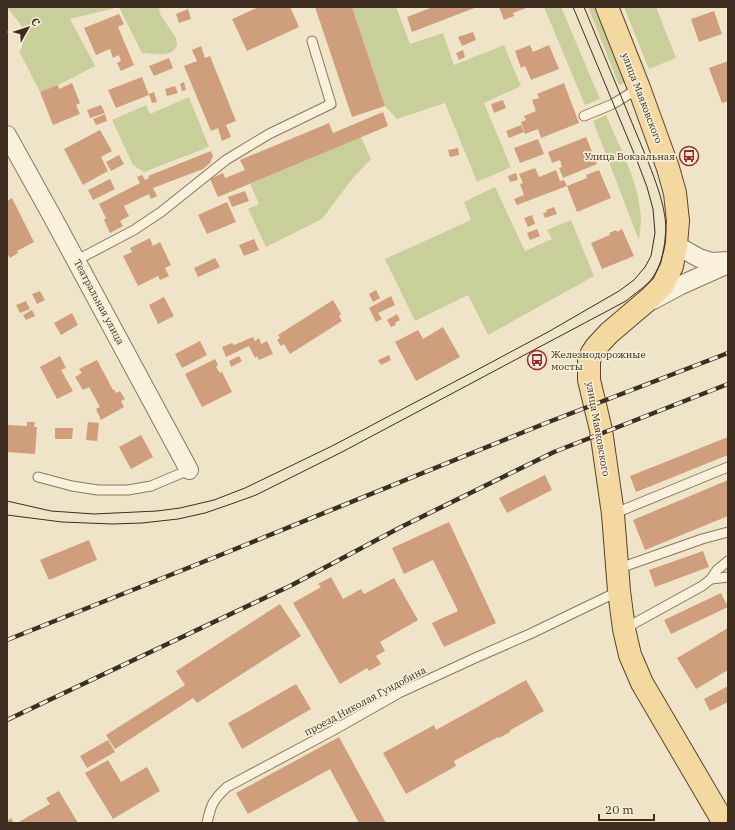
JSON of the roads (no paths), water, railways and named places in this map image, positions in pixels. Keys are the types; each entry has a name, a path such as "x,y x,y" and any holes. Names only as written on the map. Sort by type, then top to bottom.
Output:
{"main road":[{"name":"улица Маяковского","path":"607,7 639,88 668,168 675,193 678,221 676,246 672,266 663,285 609,333 596,347 589,360 589,380 601,430 613,514 619,591 624,629 630,655 642,683 724,823"}],"street":[{"name":"Театральная улица","path":"7,135 76,260 188,470"},
{"path":"676,246 699,258 712,262 728,263"},
{"path":"628,316 656,298 728,263"}],"lane":[{"path":"76,260 134,230 161,212 226,160 269,134 331,104 312,41"},
{"path":"584,116 613,104 639,88"},
{"path":"613,514 728,467"},
{"path":"38,478 98,490 128,490 151,486 188,470"},
{"path":"618,569 702,539 728,532"},
{"path":"624,629 702,586 728,561"},
{"path":"711,579 728,577"},
{"name":"проезд Николая Гундобина","path":"207,823 210,809 216,797 227,787 332,731 399,693 532,633 619,591"}],"tram line":[{"path":"7,501 51,511 94,514 157,511 180,508 214,500 245,488 332,446 548,332 619,291 634,280 645,267 651,256 655,233 653,209 647,187 636,158 573,7"},
{"path":"7,515 62,522 112,524 142,523 178,519 205,513 234,503 256,495 342,452 626,301 644,287 654,275 662,257 665,245 666,232 663,207 647,159 584,7"}],"railway":[{"path":"7,640 546,423 728,353"},
{"path":"7,720 292,585 401,527 554,452 728,384"}],"place":[{"name":"Улица Вокзальная","path":"689,156"},
{"name":"Железнодорожные мосты","path":"537,360"}]}
